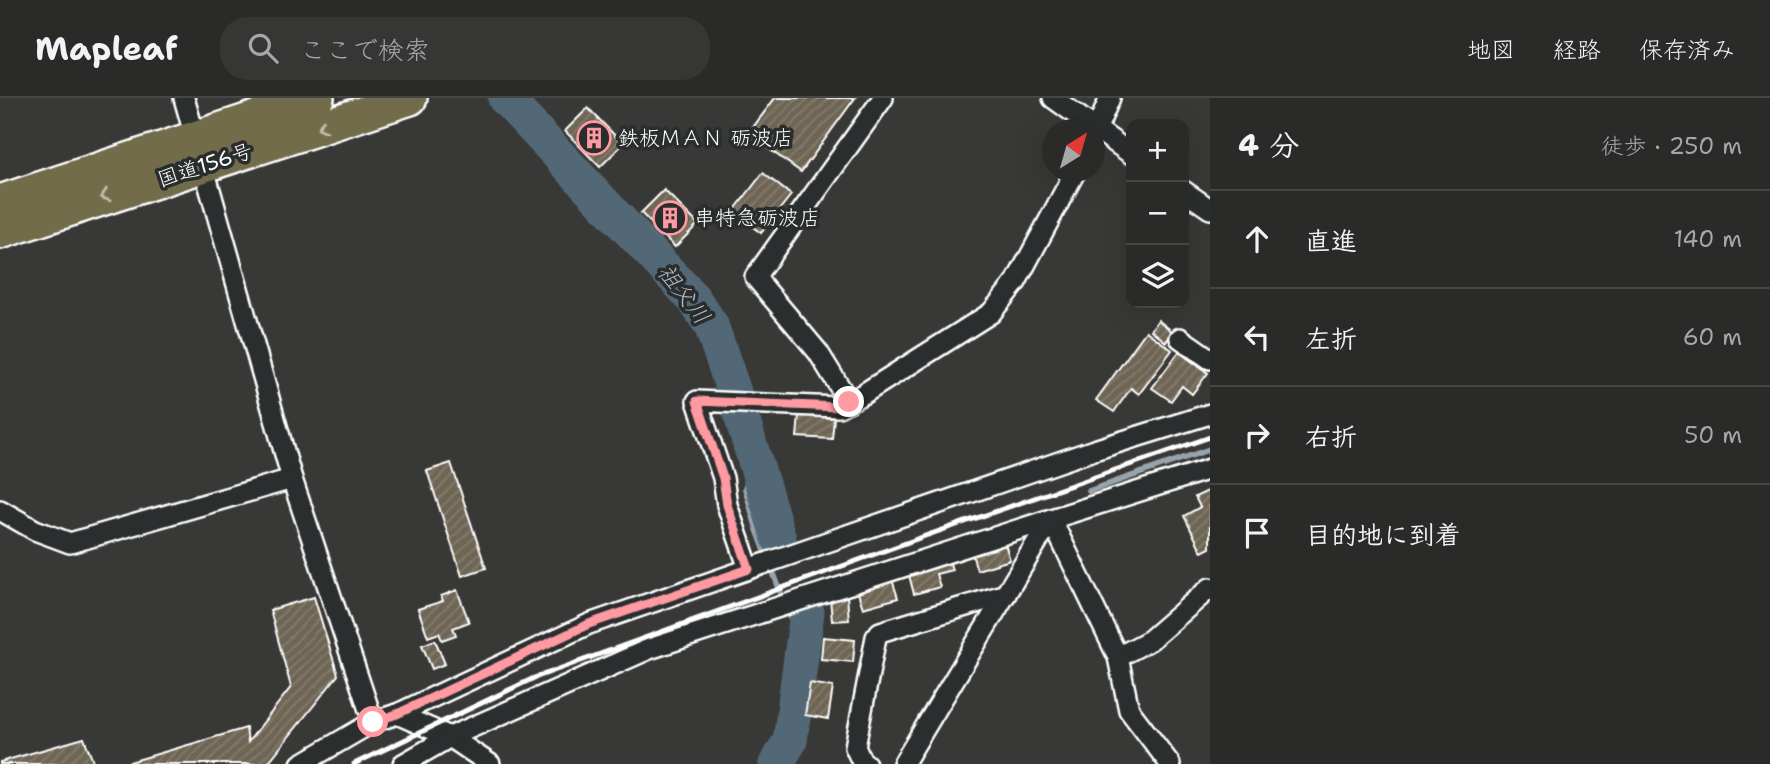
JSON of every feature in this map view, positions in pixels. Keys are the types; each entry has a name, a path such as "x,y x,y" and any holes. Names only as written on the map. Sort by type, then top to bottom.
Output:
{"highway":[{"name":"国道156号","path":"0,232 201,151 317,98"},
{"name":"国道156号","path":"0,202 410,98"}],"street":[{"path":"184,98 292,479 373,722"},
{"path":"849,402 818,352 755,276 883,98"},
{"path":"1053,98 1079,119"},
{"path":"1102,119 1110,98"},
{"path":"1105,138 1126,151"},
{"path":"749,569 697,401 839,407 849,402 991,313 1016,282 1070,182"},
{"path":"1189,194 1210,209"},
{"path":"1180,338 1210,359"},
{"path":"301,764 373,722 397,714 589,624 1094,450 1210,414"},
{"path":"403,764 450,737 649,649 1210,469"},
{"path":"0,510 35,530 70,543 292,479"},
{"path":"903,764 1051,519"},
{"path":"1051,519 1118,657 1129,710 1170,764"},
{"path":"1118,657 1150,640 1210,588"},
{"path":"866,764 855,747 876,637 880,632 1006,594"},
{"path":"397,714 450,737 490,764"}],"building":[{"path":"775,98 855,98 801,172 748,134"},
{"name":"鉄板ＭＡＮ 砺波店","path":"588,108 623,144 600,167 565,131"},
{"path":"763,173 791,195 761,233 733,212"},
{"name":"串特急砺波店","path":"664,190 698,224 675,247 641,213"},
{"path":"1158,320 1173,332 1166,342 1151,330"},
{"path":"1146,331 1172,350 1139,394 1131,388 1114,412 1096,400"},
{"path":"1179,352 1208,373 1192,394 1182,386 1171,401 1152,388"},
{"path":"799,415 834,418 832,439 797,437"},
{"path":"451,463 486,568 462,576 427,471"},
{"path":"1210,490 1210,548 1202,552 1184,516 1200,507 1195,497"},
{"path":"1003,537 1010,560 977,570 970,548"},
{"path":"948,557 952,570 936,574 940,587 914,594 907,568"},
{"path":"891,576 898,598 863,608 856,587"},
{"path":"457,590 469,622 453,628 456,635 442,640 439,633 428,637 418,609 443,601 441,596"},
{"path":"847,596 849,620 832,621 830,597"},
{"path":"314,597 338,675 267,764 123,764 246,728 248,742 291,687 270,610"},
{"path":"823,637 855,640 853,662 821,659"},
{"path":"435,640 445,664 432,669 422,645"},
{"path":"810,683 833,687 828,719 805,715"},
{"path":"84,738 94,764 0,764 0,762"}],"waterway":[{"name":"祖父川","path":"505,98 693,298 711,325 779,539"},
{"path":"1089,491 1210,449"},
{"path":"756,464 745,488 757,529 790,617"},
{"name":"祖父川","path":"776,764 790,741 807,612"}],"railway":[{"path":"354,764 534,678 925,536 1210,437"}],"place":[{"name":"鉄板ＭＡＮ 砺波店","path":"594,138"},
{"name":"串特急砺波店","path":"670,218"}],"route":[{"path":"373,722 397,714 589,624 749,569 697,401 839,407 849,402"}]}
